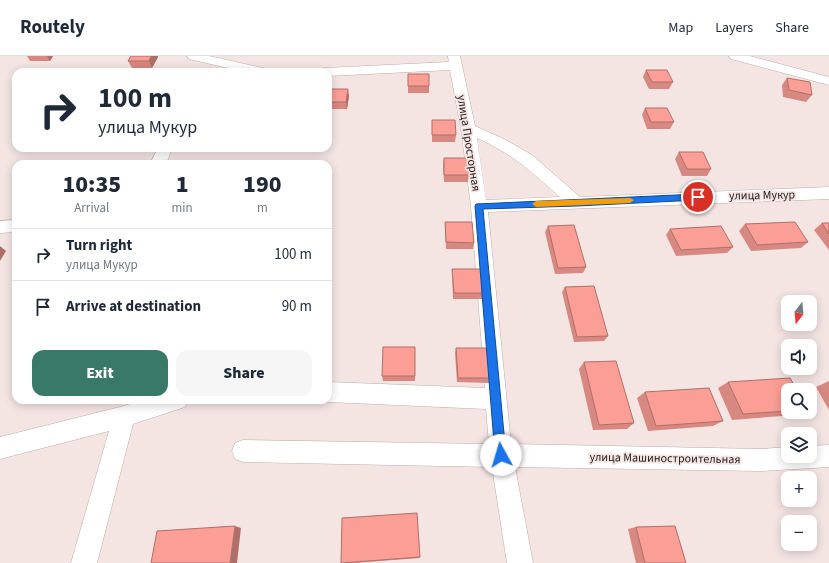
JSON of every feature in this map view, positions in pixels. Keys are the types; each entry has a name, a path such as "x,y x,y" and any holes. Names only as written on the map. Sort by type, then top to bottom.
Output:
{"street":[{"path":"193,56 212,58 248,68"},
{"path":"735,56 829,81"},
{"path":"332,71 455,61"},
{"name":"улица Просторная","path":"455,61 468,129 479,206 501,455 520,563"},
{"path":"468,129 501,143 527,159 577,203"},
{"name":"улица Мукур","path":"479,206 577,203 729,195 829,193"},
{"path":"0,227 12,226"},
{"path":"332,392 495,399"},
{"path":"0,448 124,417 161,404"},
{"path":"84,563 124,417"},
{"name":"улица Машиностроительная","path":"243,451 761,460 829,456"}],"building":[{"path":"131,56 151,56 149,61 128,61"},
{"path":"646,70 667,70 673,82 652,82"},
{"path":"408,74 429,74 429,86 408,86"},
{"path":"787,78 810,82 812,95 789,90"},
{"path":"332,89 348,89 346,102 332,102"},
{"path":"645,108 667,108 674,122 651,122"},
{"path":"432,120 455,120 456,135 432,135"},
{"path":"679,152 703,152 711,169 687,169"},
{"path":"444,158 468,158 469,175 444,175"},
{"path":"445,222 472,222 474,243 446,242"},
{"path":"795,222 808,242 757,245 745,224"},
{"path":"822,223 829,223 829,234"},
{"path":"574,225 586,267 558,268 548,226"},
{"path":"721,226 733,247 681,250 670,229"},
{"path":"452,269 481,269 483,293 454,293"},
{"path":"594,286 608,336 577,337 565,287"},
{"path":"383,347 415,347 415,376 382,376"},
{"path":"456,348 488,348 491,378 458,378"},
{"path":"616,361 634,423 599,425 584,362"},
{"path":"790,378 793,383 781,383 781,411 743,414 728,382"},
{"path":"709,388 723,421 656,426 645,392"},
{"path":"417,513 420,557 341,563 342,518"},
{"path":"235,526 230,563 151,563 157,531"},
{"path":"675,526 686,563 645,563 636,527"}],"slow traffic":[{"path":"536,204 630,200"}],"route":[{"path":"501,455 479,206 698,197"}]}
